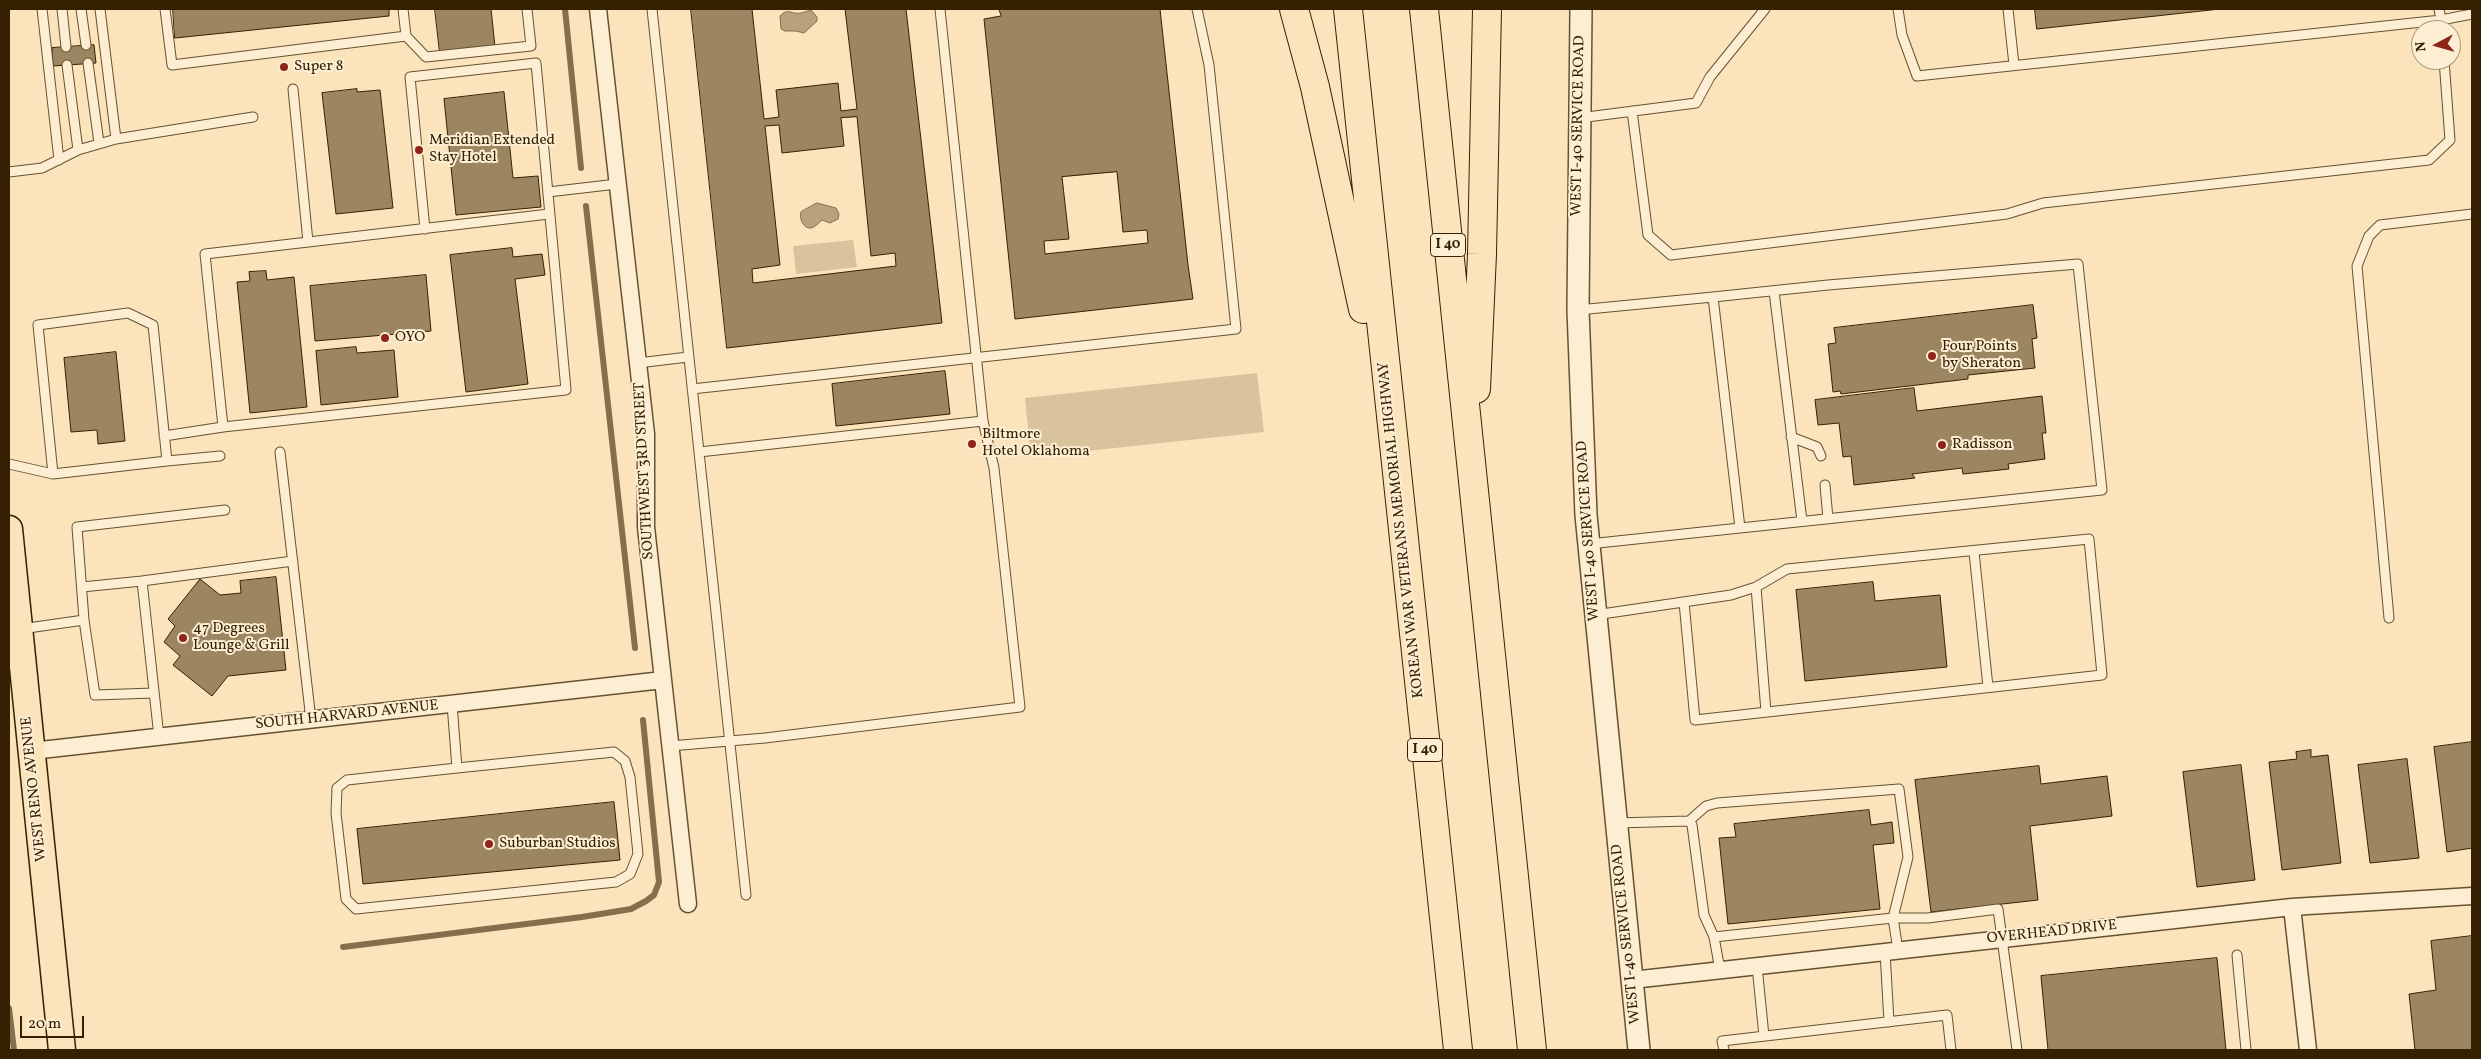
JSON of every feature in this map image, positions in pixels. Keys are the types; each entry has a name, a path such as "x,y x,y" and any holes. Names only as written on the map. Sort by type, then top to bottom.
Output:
{"highway":[{"path":"1294,9 1316,87 1393,450"},
{"name":"KOREAN WAR VETERANS MEMORIAL HIGHWAY","path":"1348,9 1393,450 1458,1050"},
{"name":"I 40","path":"1424,9 1532,1050"},
{"path":"1472,481 1482,254 1487,9"}],"main road":[{"name":"WEST RENO AVENUE","path":"9,529 62,1050"}],"street":[{"name":"SOUTHWEST 3RD STREET","path":"598,9 646,434 646,527 688,904"},
{"name":"WEST I-40 SERVICE ROAD","path":"1581,9 1578,310 1588,544 1639,1050"},
{"name":"SOUTH HARVARD AVENUE","path":"32,751 663,680"},
{"name":"OVERHEAD DRIVE","path":"1632,980 2292,907 2472,896"},
{"path":"2292,907 2308,1050"}],"lane":[{"path":"42,9 59,160"},
{"path":"62,9 66,47"},
{"path":"81,9 86,45"},
{"path":"100,9 116,139"},
{"path":"165,9 172,65 406,36"},
{"path":"403,9 406,36 426,57 531,46 527,9"},
{"path":"652,9 746,895"},
{"path":"670,746 1020,707 994,468 983,421 940,9"},
{"path":"692,389 976,356 1236,329 1210,65 1197,9"},
{"path":"1579,118 1696,103 1710,77 1765,9"},
{"path":"1898,9 1902,36 1917,76 2411,23"},
{"path":"2008,9 2014,65"},
{"path":"2439,9 2440,20 2472,14"},
{"path":"164,436 566,390 536,63 410,77 425,229"},
{"path":"88,64 100,144"},
{"path":"68,65 78,150"},
{"path":"1632,111 1648,235 1671,255 2008,214 2043,203 2429,160 2450,140 2445,70"},
{"path":"293,90 308,242"},
{"path":"9,172 42,168 78,150 116,139 253,117"},
{"path":"548,192 617,184"},
{"path":"223,428 204,254 549,214"},
{"path":"2389,618 2357,266 2369,236 2380,224 2472,214"},
{"path":"1578,310 1774,290 2078,264 2102,490 1588,544"},
{"path":"1774,290 1802,522"},
{"path":"1713,297 1740,528"},
{"path":"54,474 38,325 128,313 152,325 167,461"},
{"path":"638,363 688,357"},
{"path":"699,452 983,421"},
{"path":"1792,436 1817,448 1821,456"},
{"path":"280,452 310,720"},
{"path":"9,464 54,474 220,456"},
{"path":"1825,485 1828,519"},
{"path":"154,693 95,695 84,620 77,527 225,510"},
{"path":"1595,615 1731,595 1756,587 1787,569 1974,552 2089,539 2102,675 1696,720 1684,602"},
{"path":"1974,552 1988,687"},
{"path":"82,587 293,561"},
{"path":"142,581 159,736"},
{"path":"1756,587 1766,712"},
{"path":"19,629 84,620"},
{"path":"452,704 457,768"},
{"path":"614,752 625,761 630,777 638,854 630,874 616,882 356,909 346,899 336,813 337,788 347,780 457,768 614,752"},
{"path":"1616,823 1689,821 1706,806 1717,803 1899,789 1908,857 1893,918 1889,1022"},
{"path":"1689,821 1692,825 1704,915 1714,937 1720,970"},
{"path":"1714,937 1893,918 1928,918 1998,909 2017,1050"},
{"path":"2237,954 2246,1050"},
{"path":"1758,966 1764,1036"},
{"path":"1724,1050 1722,1041 1947,1015 1951,1050"}],"shaded area":[{"path":"811,10 817,17 817,21 804,33 781,29 780,16 783,13 801,13"},
{"path":"817,203 836,208 839,214 838,219 830,223 822,220 817,225 808,228 801,220 801,212"},
{"path":"853,240 857,267 796,274 793,246"},
{"path":"1257,373 1264,432 1031,457 1025,398"}],"building":[{"path":"173,9 389,9 389,16 175,38"},
{"path":"435,9 491,9 495,47 440,53"},
{"path":"691,9 752,9 764,119 779,117 776,90 838,83 841,111 857,109 845,9 906,9 942,323 727,348","holes":["857,117 871,256 895,253 896,266 753,283 752,269 780,265 765,126 779,125 782,153 844,146 841,118"]},
{"path":"999,9 1160,9 1193,299 1015,319 984,19 1001,16","holes":["1117,172 1123,232 1147,230 1148,243 1045,254 1044,241 1069,239 1062,177"]},
{"path":"2035,9 2220,9 2037,29"},
{"path":"94,45 96,63 53,66 52,48"},
{"path":"357,89 357,92 380,90 393,208 336,214 322,93"},
{"path":"504,92 513,178 538,176 541,207 456,215 444,99"},
{"path":"512,248 513,257 542,254 545,275 515,279 528,384 466,392 450,255"},
{"path":"266,271 267,280 294,277 307,407 250,413 237,282 250,281 249,272"},
{"path":"426,275 431,331 315,341 310,286"},
{"name":"Four Points by Sheraton","path":"2033,305 2037,338 2032,339 2035,368 1968,375 1968,379 1841,394 1840,391 1833,392 1828,344 1836,343 1834,328"},
{"path":"356,347 357,353 394,350 398,397 321,405 316,351"},
{"path":"116,352 125,441 98,444 97,430 71,432 64,358"},
{"path":"945,371 950,414 836,426 832,384"},
{"name":"Radisson","path":"1914,388 1917,411 2042,396 2046,433 2042,433 2045,459 2008,464 2009,469 1963,474 1962,468 1912,474 1915,478 1854,485 1851,456 1843,457 1839,423 1818,425 1815,400"},
{"path":"276,577 286,670 228,676 212,696 173,665 180,656 164,642 175,626 168,619 200,579 220,595 241,593 240,581"},
{"path":"1873,582 1875,601 1940,595 1947,667 1805,681 1796,590"},
{"path":"2472,742 2472,848 2447,852 2434,747"},
{"path":"2311,750 2311,757 2328,755 2341,863 2282,870 2269,762 2297,759 2296,752"},
{"path":"2407,759 2419,858 2370,863 2358,765"},
{"path":"2241,765 2255,880 2197,887 2183,772"},
{"path":"2039,766 2041,784 2107,776 2112,816 2030,826 2038,900 1931,912 1915,780"},
{"name":"Suburban Studios","path":"614,802 620,860 363,884 357,829"},
{"path":"1869,810 1871,825 1892,822 1894,843 1873,845 1880,909 1728,924 1719,838 1736,837 1734,824"},
{"path":"2472,936 2472,1050 2415,1050 2409,994 2436,990 2431,941"},
{"path":"2217,958 2226,1050 2048,1050 2041,976"}],"waterway":[{"path":"565,9 581,168"},
{"path":"586,206 635,648"},
{"path":"343,947 582,917 631,909 654,895 659,882 643,720"},
{"path":"9,1008 14,1050"}],"place":[{"name":"Super 8","path":"284,67"},
{"name":"Meridian Extended Stay Hotel","path":"419,150"},
{"name":"OYO","path":"385,338"},
{"name":"Four Points by Sheraton","path":"1932,356"},
{"name":"Biltmore Hotel Oklahoma","path":"972,444"},
{"name":"Radisson","path":"1942,445"},
{"name":"47 Degrees Lounge & Grill","path":"183,638"},
{"name":"Suburban Studios","path":"489,844"}]}
